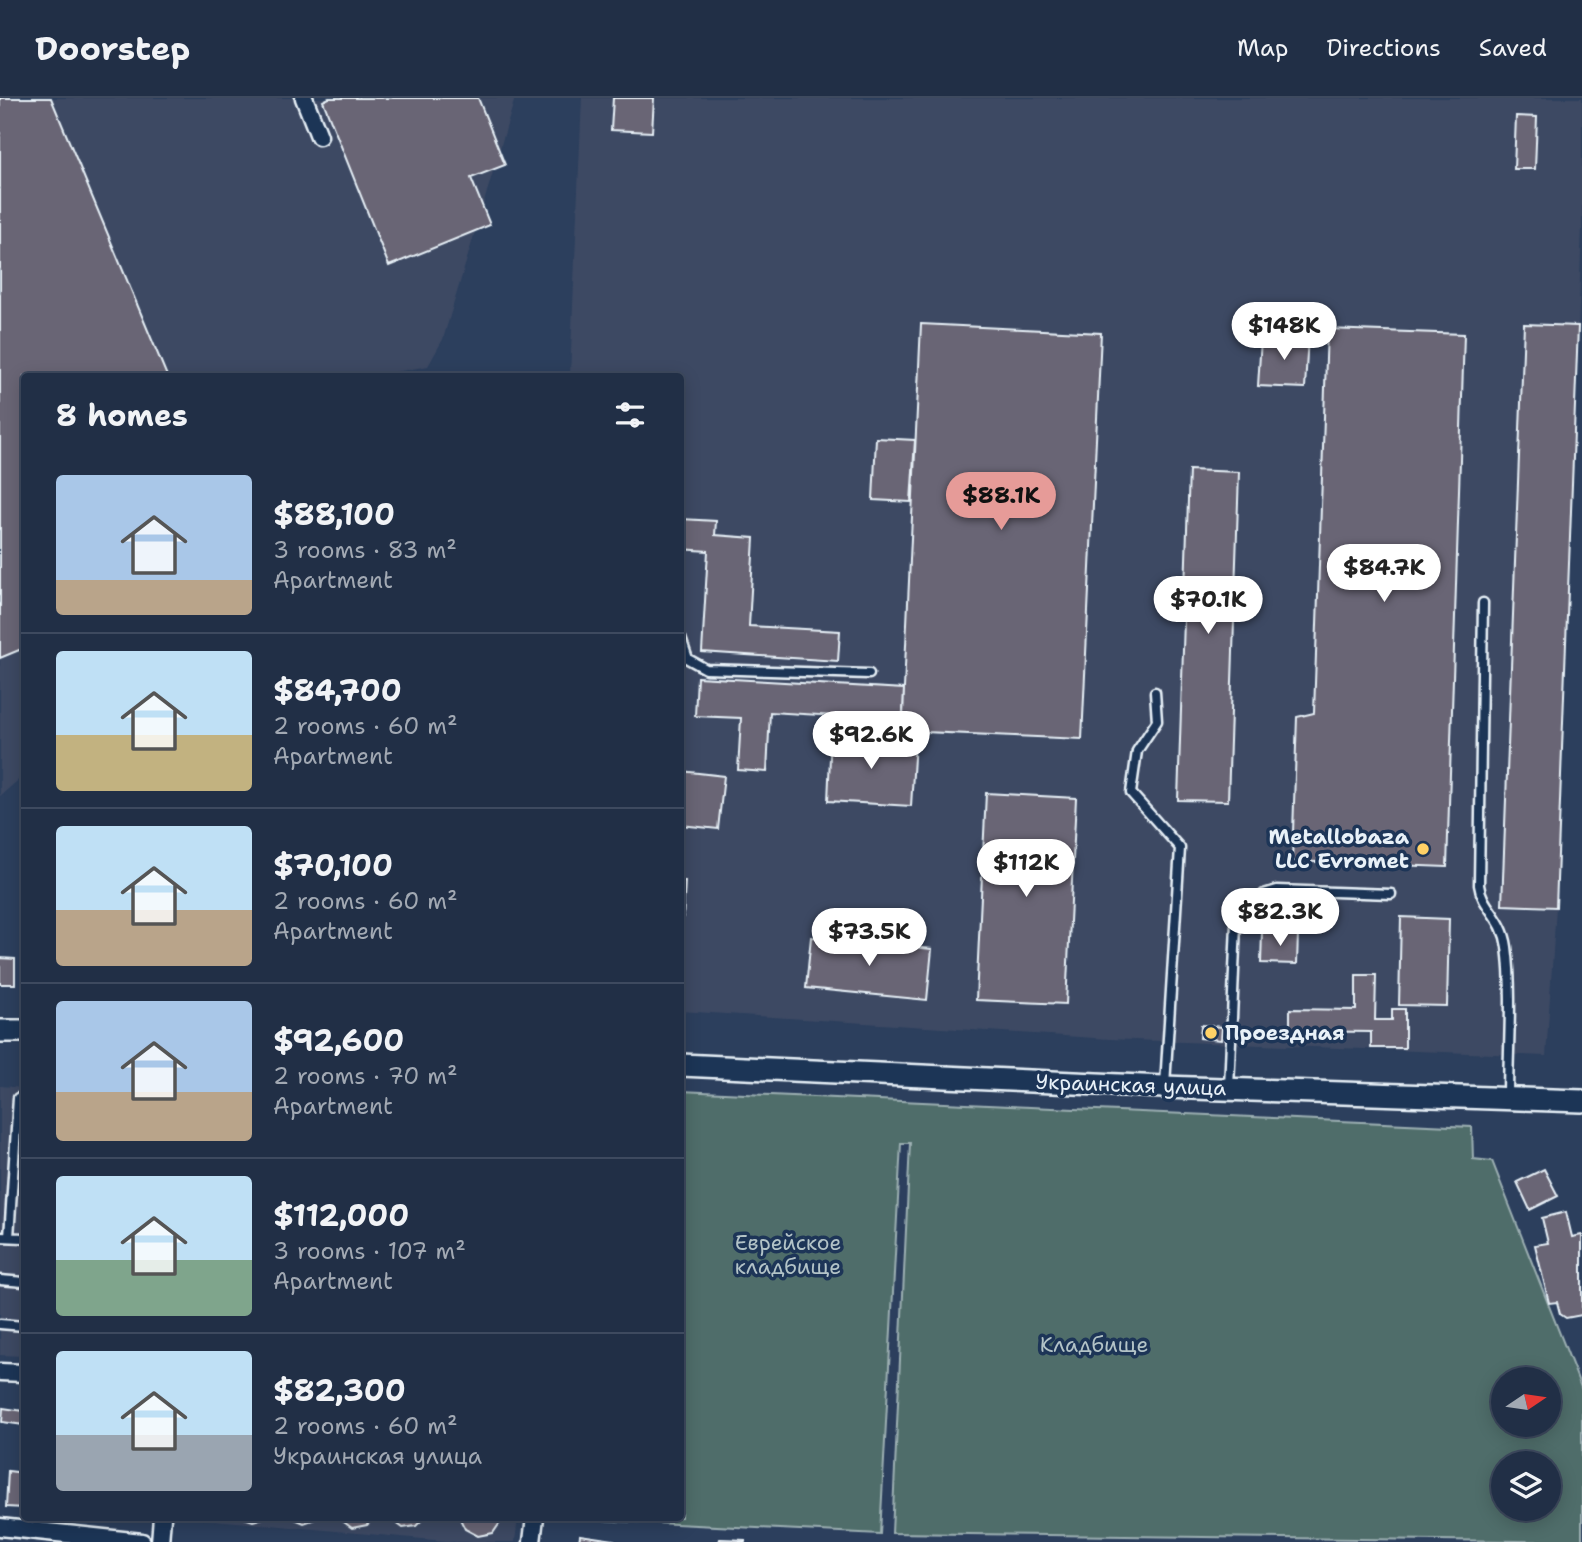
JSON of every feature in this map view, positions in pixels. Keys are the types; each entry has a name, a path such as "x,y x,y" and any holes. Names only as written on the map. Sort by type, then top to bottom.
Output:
{"street":[{"path":"304,98 319,136"},
{"path":"0,1031 21,1031"},
{"name":"Украинская улица","path":"684,1065 1229,1090 1582,1101"},
{"path":"0,1372 21,1373"},
{"path":"160,1542 162,1521"},
{"path":"532,1542 535,1521"},
{"path":"0,1527 142,1542"}],"lane":[{"path":"1483,603 1479,885 1481,898 1501,923 1507,947 1508,1098"},
{"path":"684,647 688,659 706,669 869,674"},
{"path":"1155,692 1157,721 1137,751 1131,793 1180,848 1164,1087"},
{"path":"1229,1090 1236,924 1264,894 1277,890 1391,894"},
{"path":"5,1237 18,1098"},
{"path":"0,1280 21,1282"},
{"path":"0,1324 21,1325"}],"shaded area":[{"path":"0,98 515,98 443,339 428,366 390,373 21,373 21,778 0,796"},
{"path":"582,98 1582,98 1582,226 1556,907 1546,1056 1110,1039 684,1011 684,373 570,373"},
{"path":"0,1086 21,1088 21,1356 0,1355"},
{"path":"226,1521 518,1521 515,1542 456,1542"}],"green space":[{"name":"Кладбище","path":"684,1091 1472,1127 1473,1159 1492,1161 1582,1390 1582,1542 892,1533 910,1143 901,1143 880,1534 615,1521 684,1521"}],"building":[{"path":"0,98 51,98 166,373 21,373 21,649 0,658"},
{"path":"329,98 478,98 505,165 471,178 490,225 389,266 323,101"},
{"path":"613,98 654,98 652,132 611,130"},
{"path":"1516,116 1537,117 1535,169 1514,169"},
{"path":"921,324 1101,333 1082,739 902,731"},
{"path":"1524,324 1578,326 1556,907 1502,905"},
{"path":"1327,329 1464,334 1447,867 1292,861 1297,717 1314,713"},
{"path":"1290,334 1308,335 1305,388 1258,386 1261,339 1290,341"},
{"path":"876,438 915,440 911,502 873,500"},
{"path":"1189,470 1239,472 1228,801 1178,800"},
{"path":"684,519 716,521 715,535 754,538 749,626 840,631 838,661 702,652 708,551 684,549"},
{"path":"697,677 904,689 903,720 770,712 767,772 738,770 741,718 695,716"},
{"path":"831,735 915,741 911,806 828,801"},
{"path":"684,771 724,776 718,829 684,825"},
{"path":"986,793 1076,798 1066,1004 976,1000"},
{"path":"1401,917 1449,919 1447,1006 1399,1005"},
{"path":"1262,932 1298,933 1297,964 1261,963"},
{"path":"811,937 932,949 927,1000 806,988"},
{"path":"0,958 15,959 15,984 0,984"},
{"path":"1356,975 1376,975 1375,1020 1392,1020 1392,1009 1405,1009 1405,1048 1371,1048 1371,1032 1290,1031 1290,1009 1356,1010"},
{"name":"Проездная","path":"1201,1025 1222,1027 1221,1040 1200,1038"},
{"path":"1544,1169 1558,1196 1530,1210 1517,1182"},
{"path":"1566,1212 1572,1237 1582,1235 1582,1315 1566,1318 1560,1314 1557,1302 1549,1303 1535,1245 1548,1243 1542,1218"},
{"path":"3,1408 21,1411 21,1425 2,1422"},
{"path":"8,1471 21,1473 21,1508 6,1507"},
{"path":"342,1521 371,1521 367,1525 352,1528"},
{"path":"393,1521 421,1521 416,1526 403,1528"},
{"path":"461,1521 501,1521 493,1533 478,1536 465,1529"},
{"path":"580,1535 614,1540 579,1542"},
{"path":"720,1539 745,1540 745,1542 719,1542"}],"place":[{"name":"Metallobaza LLC Evromet","path":"1423,849"},
{"name":"Проездная","path":"1211,1033"}],"park label":[{"name":"Еврейское кладбище","path":"788,1255"}]}
